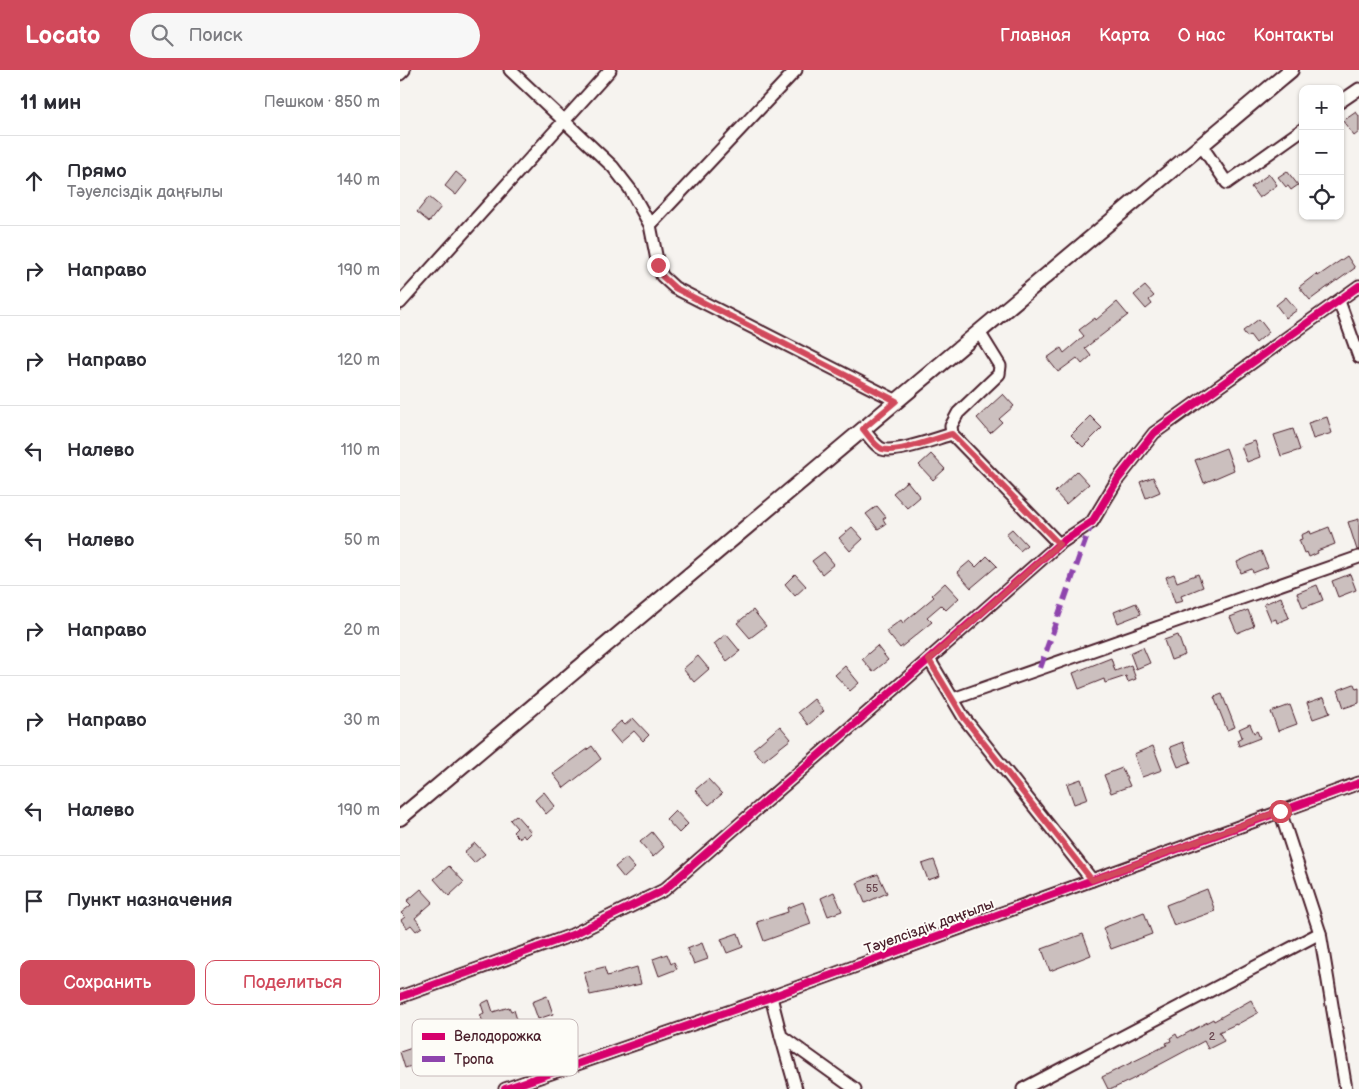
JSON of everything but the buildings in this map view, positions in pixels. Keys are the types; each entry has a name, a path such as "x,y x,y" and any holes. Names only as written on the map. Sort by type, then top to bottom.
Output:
{"main road":[{"path":"400,818 1291,70"}],"street":[{"path":"400,74 404,70"},
{"path":"510,70 613,167 630,189 650,225 662,276 675,288 896,401"},
{"path":"400,303 610,70"},
{"path":"650,225 796,70"},
{"path":"1344,99 1359,89"},
{"path":"1201,145 1227,183 1302,130"},
{"path":"400,997 572,935 664,890 929,660 1059,544 1092,522 1118,479 1154,433 1359,286"},
{"path":"1339,301 1359,357"},
{"path":"978,332 1000,366 999,374 958,413 952,426 952,434 1059,544"},
{"path":"863,429 874,443 884,450 904,448 952,434"},
{"path":"953,699 1359,557"},
{"path":"929,660 964,718 1092,880"},
{"name":"Тәуелсіздік даңғылы","path":"578,1064 771,997 1359,783"},
{"path":"1280,811 1320,933 1346,1089"},
{"path":"1023,1089 1320,933"},
{"path":"771,997 796,1089"},
{"path":"781,1036 856,1089"},
{"name":"Тәуелсіздік даңғылы","path":"506,1089 543,1076"}],"marked path":[{"path":"1040,668 1091,524"}],"cycle path":[{"path":"400,997 572,935 664,890 1059,544 1092,522 1118,479 1154,433 1359,286"},
{"path":"578,1064 771,997 1359,783"},
{"path":"505,1089 543,1076"}],"route":[{"path":"658,265 662,276 675,288 896,401 863,429 874,443 884,450 904,448 952,434 1059,544 929,660 964,718 1092,880 1280,811"}]}
